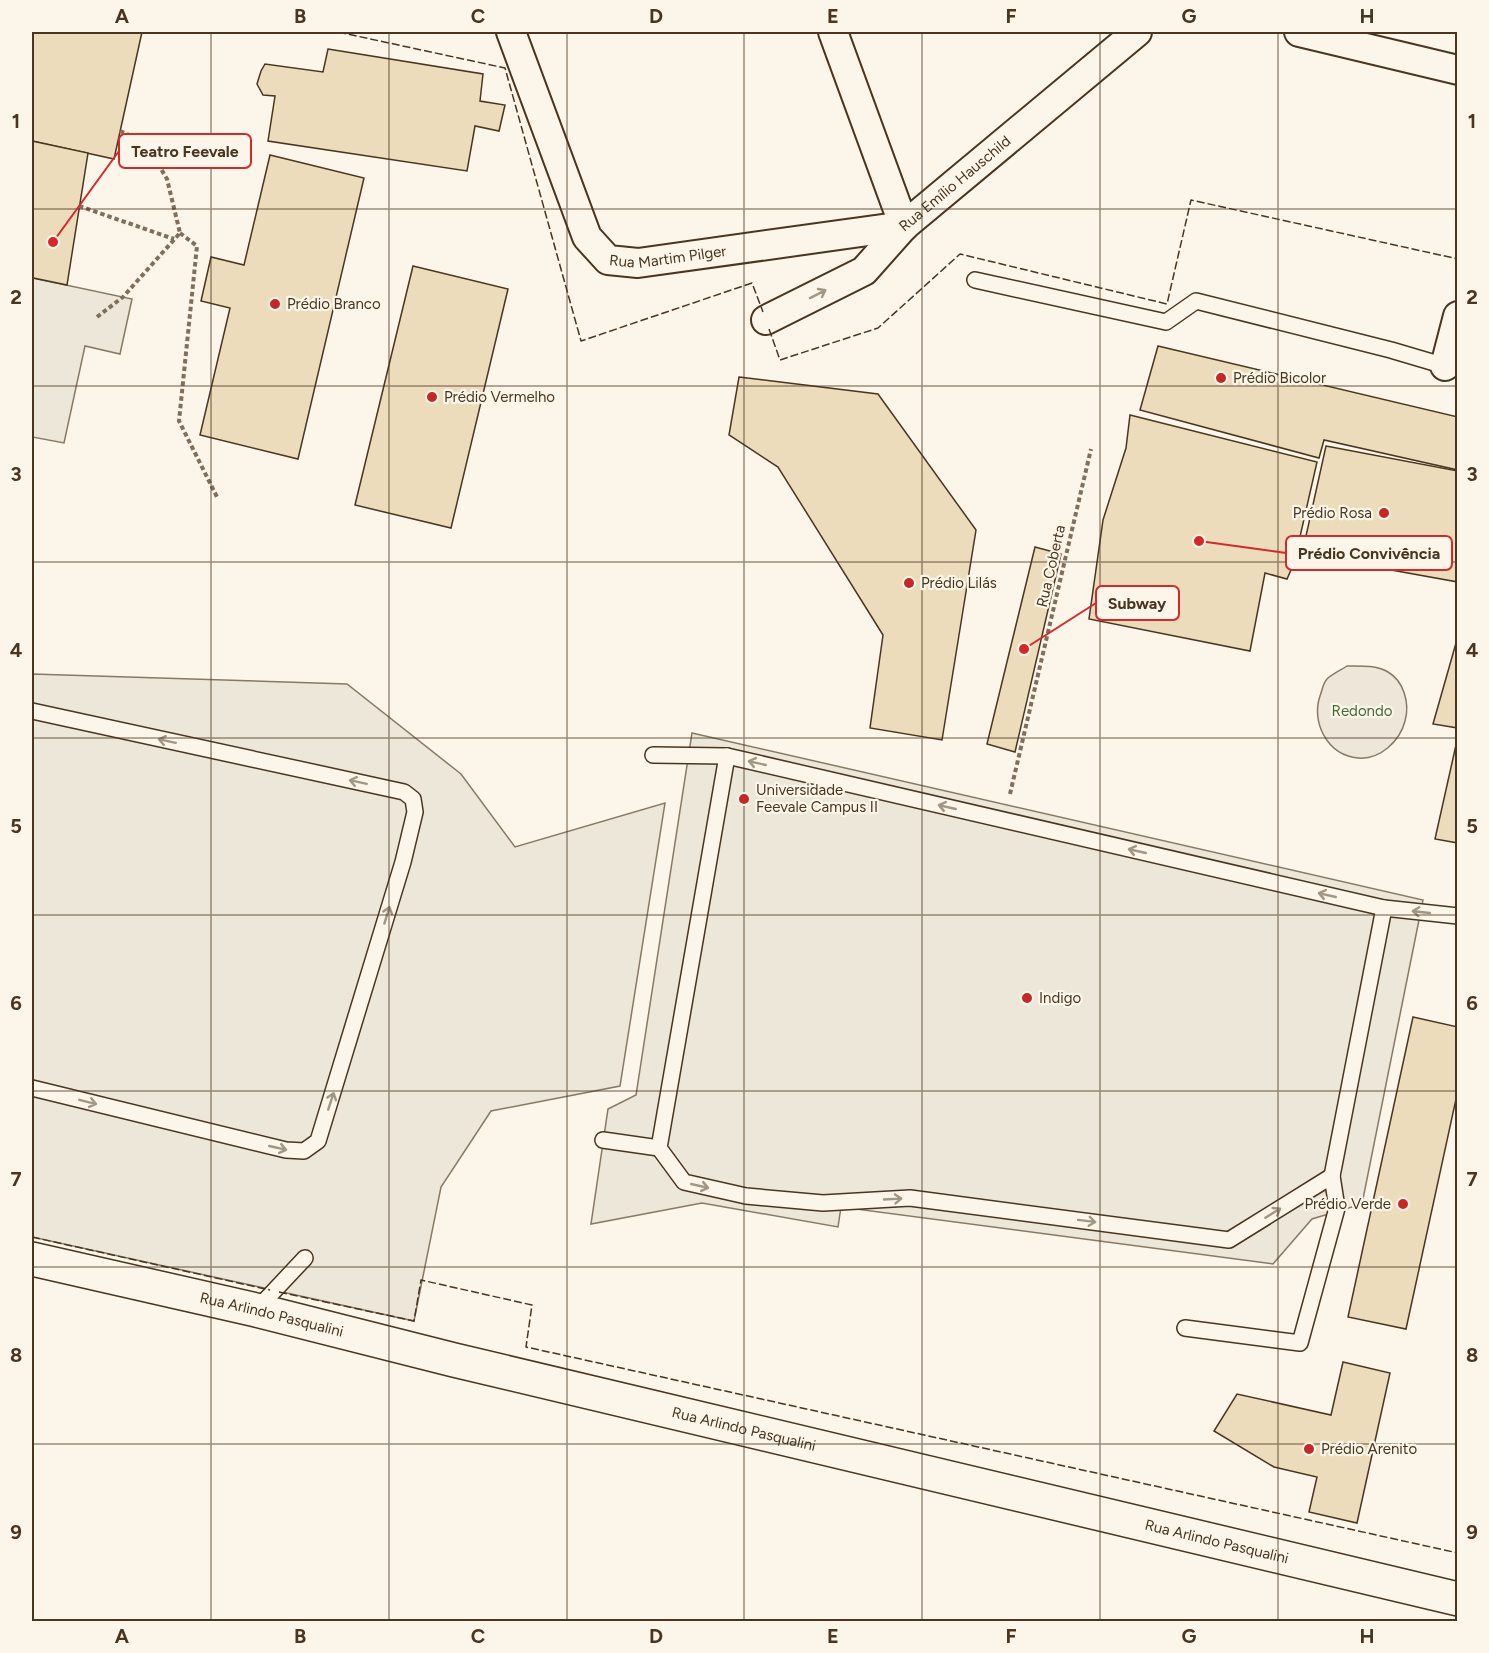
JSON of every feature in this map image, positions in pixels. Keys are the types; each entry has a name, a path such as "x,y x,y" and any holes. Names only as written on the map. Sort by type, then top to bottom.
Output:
{"street":[{"name":"Rua Martim Pilger","path":"511,32 587,237 608,260 638,263 904,226"},
{"path":"833,32 904,226"},
{"name":"Rua Emílio Hauschild","path":"766,320 864,271 904,226 1137,32"},
{"path":"1299,32 1458,70"},
{"path":"1446,366 1458,316"},
{"name":"Rua Arlindo Pasqualini","path":"32,1259 256,1310 477,1365 1458,1599"}],"lane":[{"path":"975,280 1166,322 1196,301 1446,366"},
{"path":"32,711 404,792 413,799 415,812 403,862 318,1141 304,1151 286,1150 32,1088"},
{"path":"653,754 727,756 1384,908 1458,916"},
{"path":"659,1148 727,756"},
{"path":"1185,1328 1300,1343 1337,1208 1332,1176 1384,908"},
{"path":"603,1140 659,1148 684,1182 746,1196 823,1203 910,1198 1229,1240 1332,1176"},
{"path":"256,1310 305,1258"}],"path":[{"path":"120,130 145,142 167,179 180,233 197,246 179,421 217,497"},
{"path":"80,206 174,239"},
{"path":"97,316 123,297 180,233"},
{"name":"Rua Coberta","path":"1010,794 1091,449"}],"green space":[{"name":"Redondo","path":"1347,666 1368,666 1388,672 1402,687 1406,700 1405,721 1399,736 1388,748 1374,756 1358,758 1338,751 1324,736 1320,726 1318,706 1324,683 1331,675"}],"shaded area":[{"path":"33,278 132,299 120,354 85,346 64,443 32,437"},
{"path":"32,674 347,684 461,774 515,847 665,803 620,1086 491,1111 441,1187 414,1321 32,1237"},
{"name":"Indigo","path":"692,733 1423,900 1362,1204 1312,1219 1273,1264 841,1207 838,1227 702,1203 591,1224 608,1109 636,1095"}],"building":[{"path":"32,32 142,32 114,159 32,141"},
{"path":"328,49 483,74 480,101 505,105 499,131 475,126 467,171 268,141 275,96 263,95 257,84 265,64 323,72"},
{"path":"32,141 88,153 67,285 33,278 32,282"},
{"name":"Prédio Branco","path":"270,155 364,178 298,459 200,435 230,308 201,301 211,257 244,265"},
{"name":"Prédio Vermelho","path":"413,266 508,289 451,528 355,505"},
{"name":"Prédio Bicolor","path":"1158,346 1458,417 1458,470 1324,440 1319,458 1140,410"},
{"name":"Prédio Lilás","path":"739,377 878,394 976,530 942,740 870,728 883,635 778,467 729,435"},
{"path":"1130,415 1317,462 1294,563 1287,579 1265,573 1250,651 1089,619 1103,520 1126,448"},
{"name":"Prédio Rosa","path":"1326,446 1458,471 1458,582 1302,554"},
{"path":"1035,547 1061,554 1015,752 987,744"},
{"path":"1458,636 1458,728 1433,724"},
{"path":"1458,736 1458,843 1435,839"},
{"name":"Prédio Verde","path":"1413,1017 1458,1027 1458,1090 1406,1329 1348,1317"},
{"name":"Prédio Arenito","path":"1343,1362 1390,1373 1357,1523 1309,1512 1317,1477 1274,1467 1214,1431 1237,1394 1331,1415"}],"fence":[{"path":"338,32 505,68 581,341 752,283 763,312"},
{"path":"769,329 780,360 878,328 960,254 1167,304 1191,200 1458,259"},
{"path":"32,1237 270,1290"},
{"path":"279,1292 414,1321 421,1280 532,1305 526,1347 1458,1553"}],"place":[{"name":"Teatro Feevale","path":"53,242"},
{"name":"Prédio Branco","path":"275,304"},
{"name":"Prédio Bicolor","path":"1221,378"},
{"name":"Prédio Vermelho","path":"432,397"},
{"name":"Prédio Rosa","path":"1384,513"},
{"name":"Prédio Convivência","path":"1199,541"},
{"name":"Prédio Lilás","path":"909,583"},
{"name":"Subway","path":"1024,649"},
{"name":"Universidade Feevale Campus II","path":"744,799"},
{"name":"Indigo","path":"1027,998"},
{"name":"Prédio Verde","path":"1403,1204"},
{"name":"Prédio Arenito","path":"1309,1449"}]}
